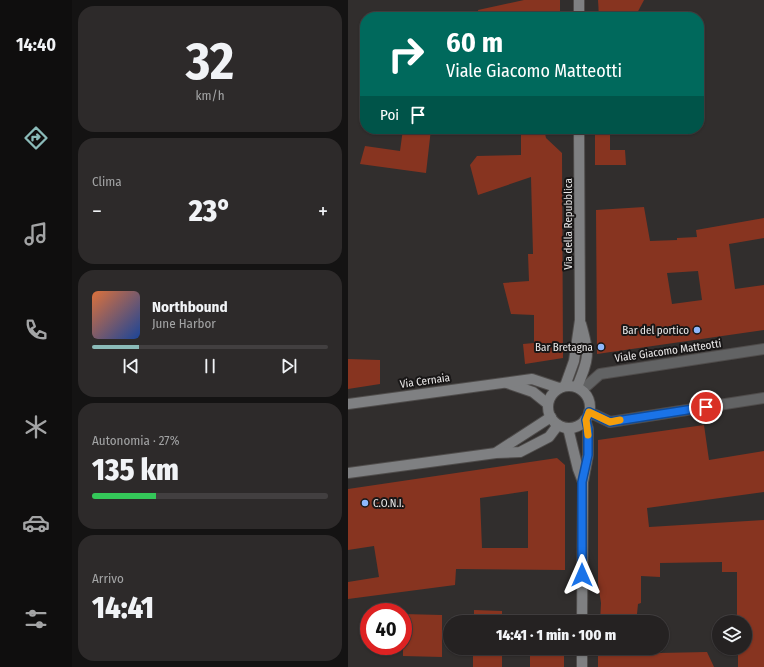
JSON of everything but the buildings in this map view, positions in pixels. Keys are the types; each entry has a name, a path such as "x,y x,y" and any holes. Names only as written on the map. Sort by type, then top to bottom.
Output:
{"street":[{"path":"579,0 579,12"},
{"name":"Via della Repubblica","path":"562,387 574,361 580,320 579,134"},
{"name":"Via della Repubblica","path":"580,320 588,346 587,362 580,388"},
{"name":"Viale Giacomo Matteotti","path":"580,388 600,374 764,349"},
{"name":"Via Cernaia","path":"348,404 532,379 562,387"},
{"name":"Via Cernaia","path":"505,383 533,392 548,404"},
{"path":"582,482 563,426 550,416 548,404 550,398 562,387 580,388 589,400 587,416 588,455 582,482 582,615"},
{"path":"587,416 610,422 764,398"},
{"path":"496,453 550,416"},
{"path":"348,473 496,453 520,452 549,437 563,426 581,424 587,416"},
{"path":"582,655 582,667"}],"slow traffic":[{"path":"588,435 586,420 589,412 610,422 620,420"}],"place":[{"name":"Bar del portico","path":"697,330"},
{"name":"Bar Bretagna","path":"601,347"},
{"name":"C.O.N.I.","path":"365,503"}],"route":[{"path":"582,575 582,482 588,455 588,429 586,420 589,412 610,422 706,407"}]}
